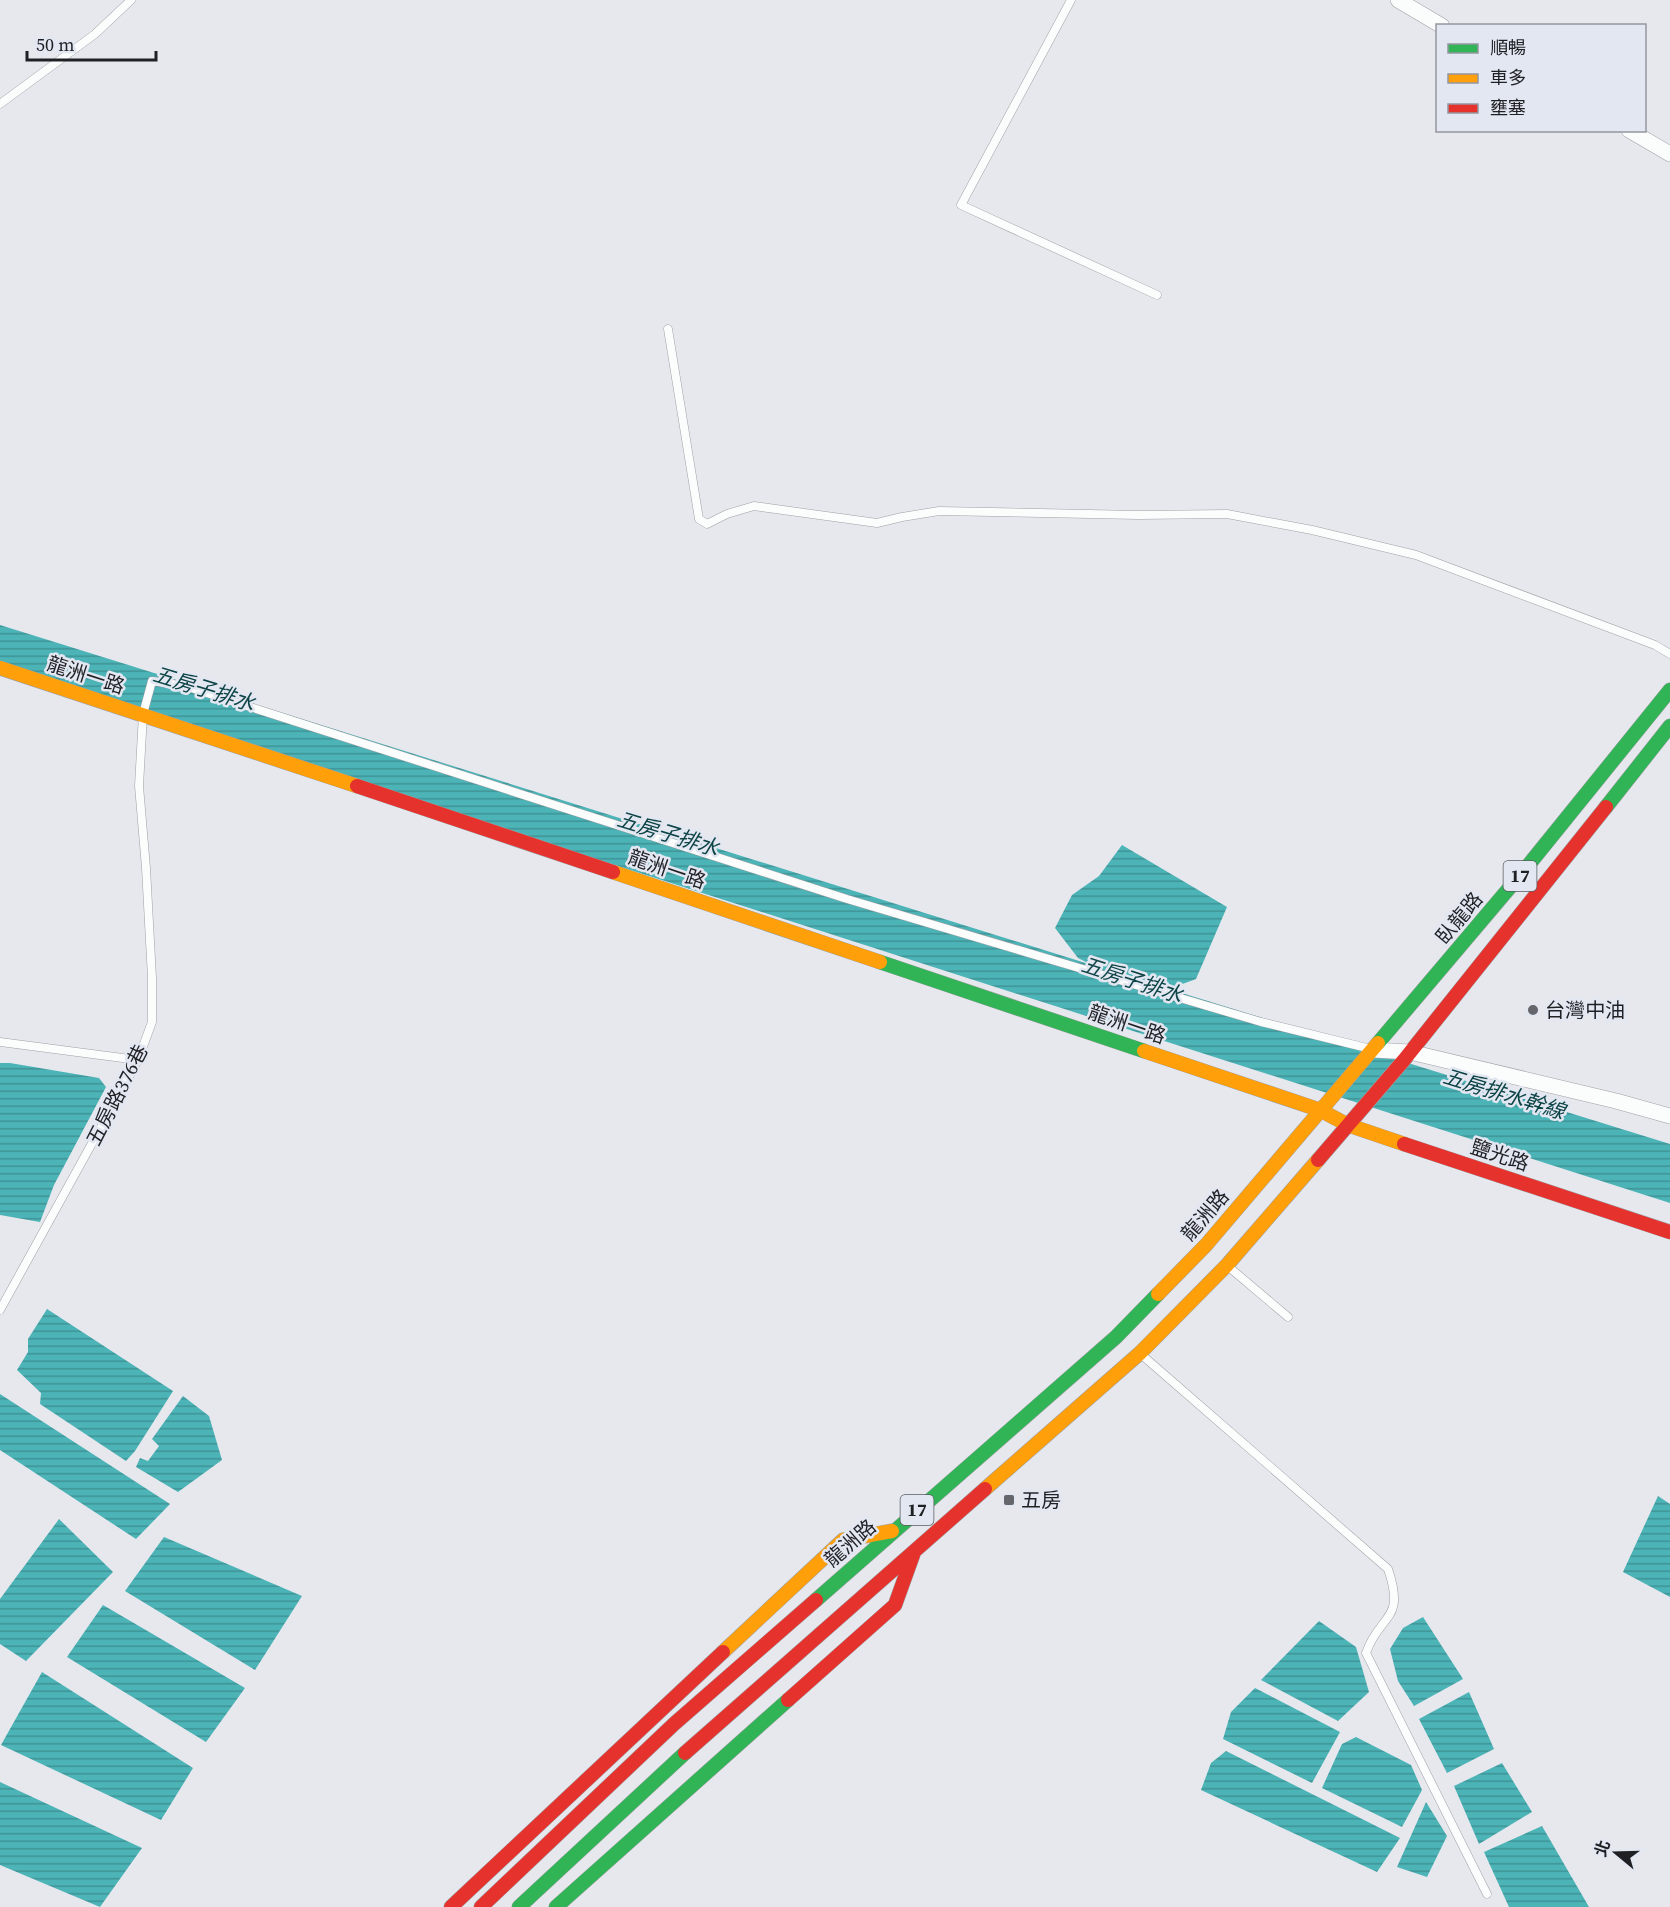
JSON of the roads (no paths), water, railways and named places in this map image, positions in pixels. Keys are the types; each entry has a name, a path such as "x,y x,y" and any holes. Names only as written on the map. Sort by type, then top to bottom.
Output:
{"main road":[{"name":"龍洲一路","path":"0,668 145,707 1320,1110"},
{"name":"臥龍路","path":"1369,1054 1522,873 1670,690"},
{"name":"17","path":"519,1907 693,1746 913,1555 1140,1353 1227,1265 1407,1056 1670,726"},
{"name":"龍洲路","path":"481,1907 674,1724 1116,1337 1206,1245 1369,1054"},
{"name":"鹽光路","path":"1320,1110 1348,1125 1670,1233"},
{"path":"451,1907 843,1540 892,1531"},
{"path":"556,1907 895,1605 913,1555"}],"street":[{"path":"1398,0 1439,24"},
{"path":"1632,132 1670,154"},
{"path":"1369,1054 1407,1056 1616,1101 1670,1116"}],"lane":[{"path":"0,104 95,34 131,0"},
{"path":"1071,0 961,205 1157,295"},
{"path":"668,329 699,519 707,524 727,514 754,507 877,523 939,511 1138,515 1227,514 1312,530 1416,555 1654,645 1670,654"},
{"name":"五房路376巷","path":"0,1310 138,1060 152,1023 148,890 140,786 145,707 152,681 185,686 736,865 1369,1054"},
{"path":"0,1042 138,1060"},
{"path":"1227,1265 1288,1317"},
{"path":"1140,1353 1388,1569 1396,1590 1394,1608 1385,1624 1371,1640 1366,1653 1487,1894"}],"water":[{"path":"0,625 1092,965 1078,958 1055,928 1072,895 1099,876 1122,845 1227,907 1196,979 1169,989 1670,1144 1670,1203 0,668"},
{"path":"0,1063 99,1078 106,1087 54,1185 40,1222 0,1215"},
{"path":"47,1309 173,1391 135,1451 126,1461 40,1404 41,1393 17,1370 28,1352 28,1339"},
{"path":"0,1394 170,1504 136,1539 0,1450"},
{"path":"183,1396 209,1416 222,1460 178,1492 136,1467 140,1458 148,1461 159,1446 152,1439"},
{"path":"1658,1496 1670,1504 1670,1597 1623,1572"},
{"path":"59,1519 113,1572 26,1661 0,1644 0,1599"},
{"path":"164,1537 302,1596 255,1670 125,1591"},
{"path":"103,1605 245,1688 206,1742 67,1657"},
{"path":"1423,1617 1463,1679 1414,1706 1398,1681 1390,1649 1403,1628"},
{"path":"1319,1621 1356,1647 1369,1692 1338,1721 1261,1680"},
{"path":"42,1672 193,1768 161,1820 1,1745"},
{"path":"1255,1688 1340,1732 1312,1783 1223,1739 1231,1712"},
{"path":"1469,1692 1494,1749 1447,1773 1419,1719"},
{"path":"1356,1737 1411,1765 1422,1790 1402,1827 1322,1788 1342,1744"},
{"path":"1226,1751 1400,1838 1377,1872 1201,1790 1211,1763"},
{"path":"1502,1763 1532,1812 1479,1844 1454,1786"},
{"path":"0,1782 142,1848 100,1907 0,1865"},
{"path":"1426,1802 1447,1836 1427,1877 1397,1867"},
{"path":"1542,1826 1589,1907 1509,1907 1484,1852"}],"place":[{"name":"台灣中油","path":"1533,1010"},
{"name":"五房","path":"1009,1500"}],"water label":[{"name":"五房子排水","path":"204,689"},
{"name":"五房子排水","path":"668,834"},
{"name":"五房子排水","path":"1132,980"},
{"name":"五房排水幹線","path":"1504,1094"}]}
